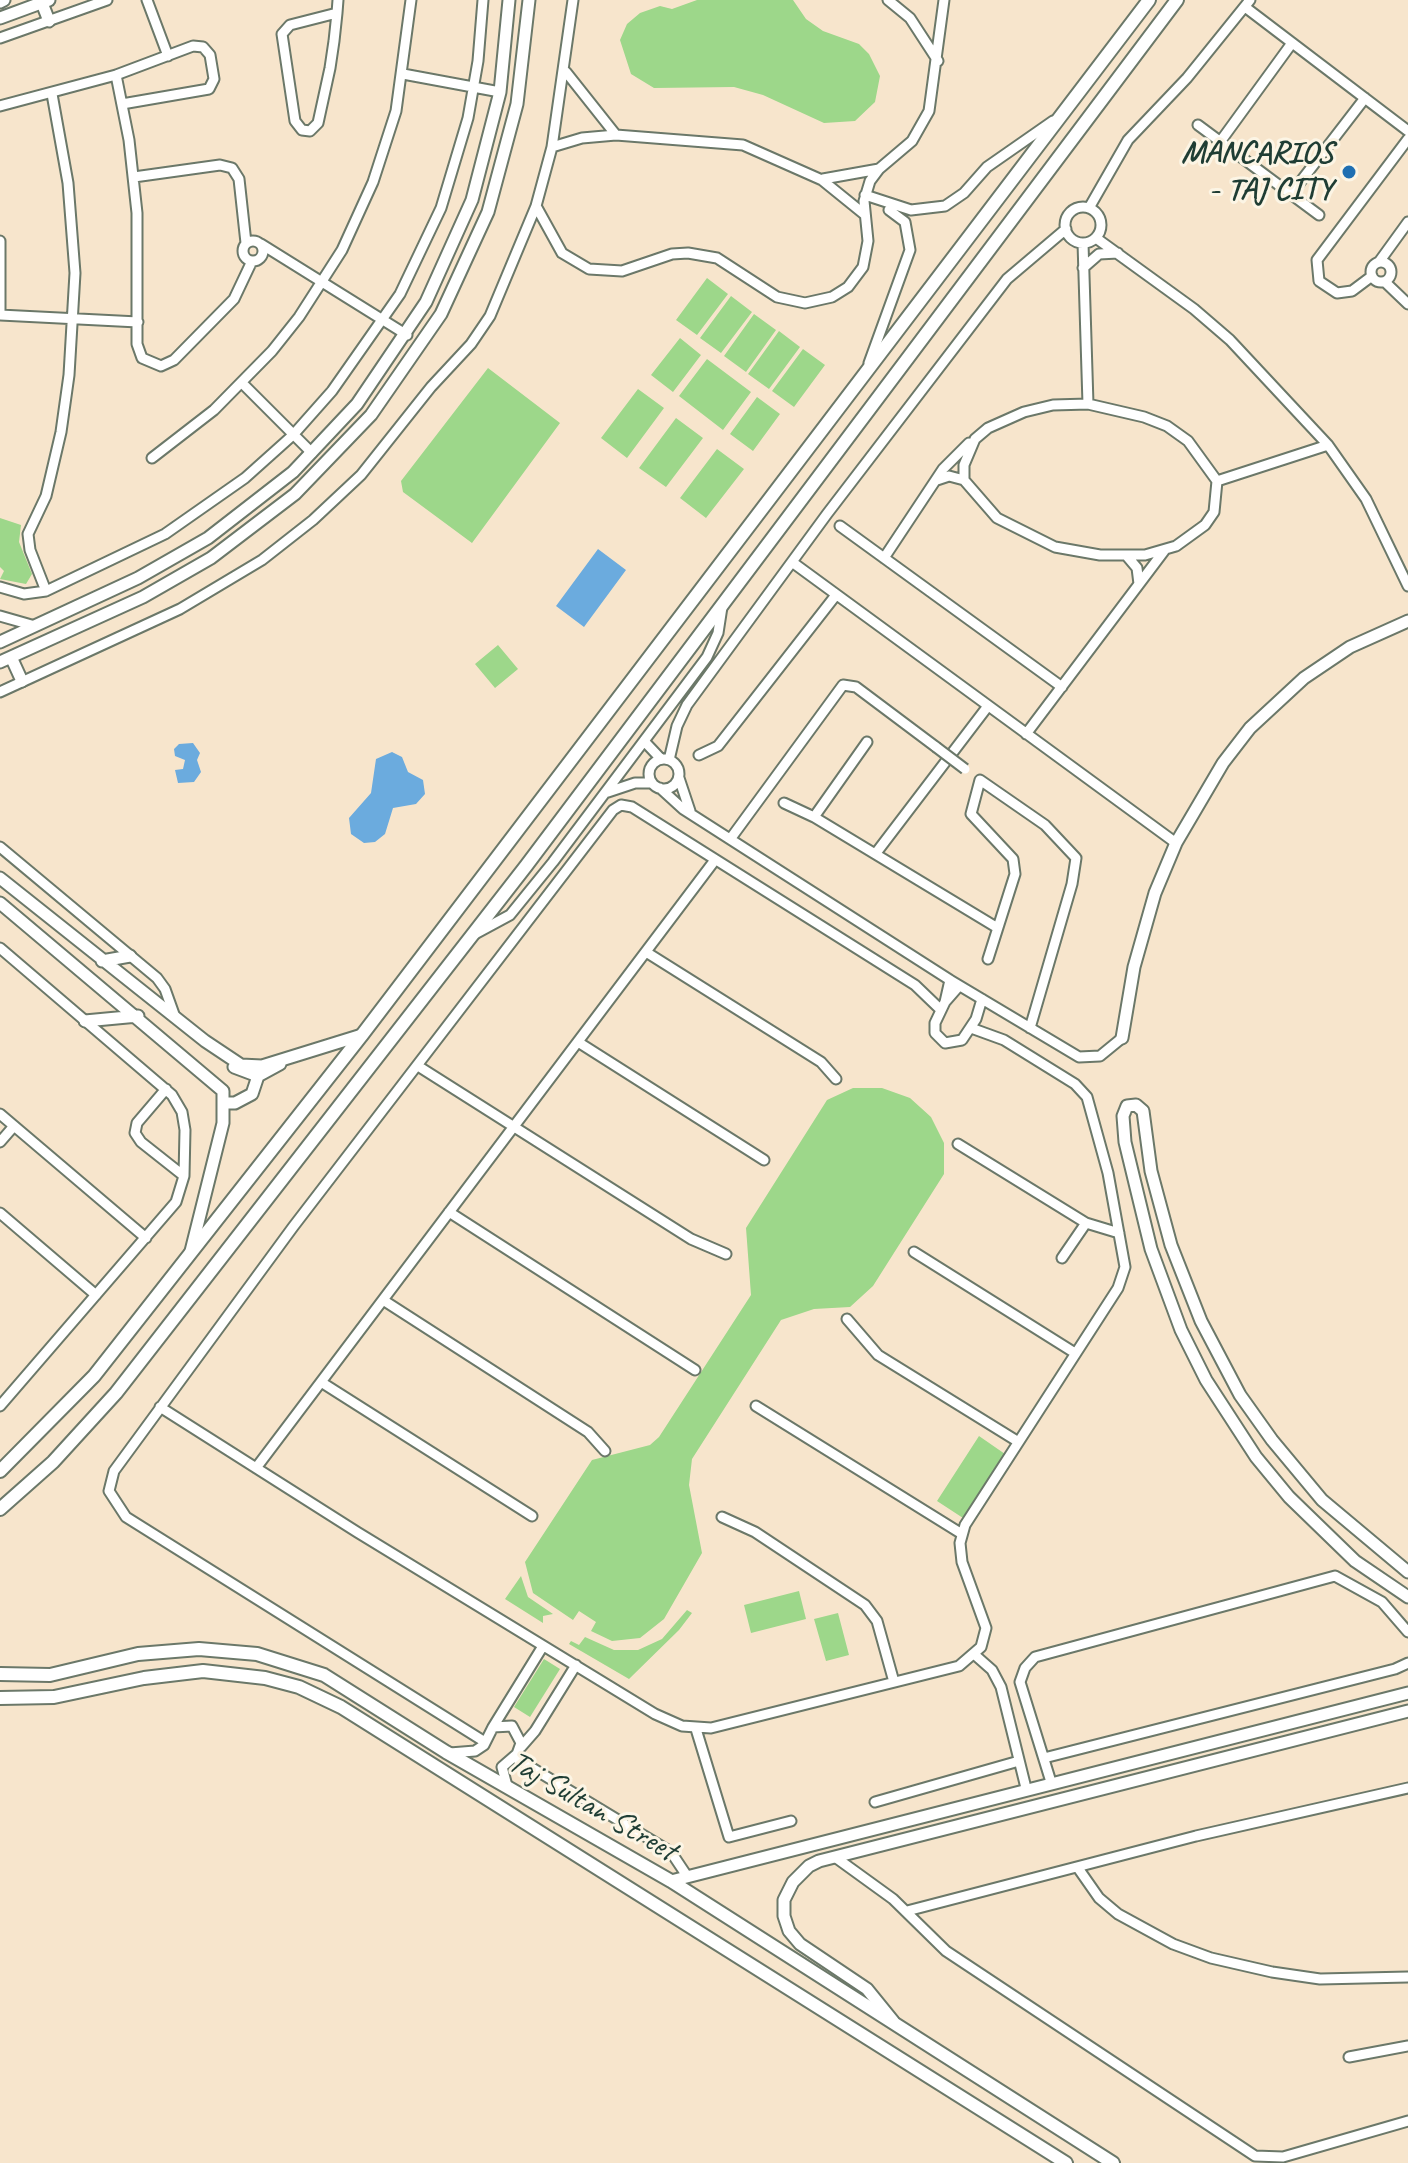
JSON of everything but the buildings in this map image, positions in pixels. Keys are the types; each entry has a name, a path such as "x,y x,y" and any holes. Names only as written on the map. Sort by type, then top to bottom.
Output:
{"main road":[{"path":"0,1471 94,1376 362,1035 1149,0"},
{"path":"0,1509 53,1462 116,1393 473,935 1177,0"},
{"name":"Taj Sultan Street","path":"0,1674 50,1675 138,1654 169,1651 257,1654 293,1663 332,1679 508,1789 671,1881 1113,2163"},
{"name":"Taj Sultan Street","path":"0,1698 54,1697 144,1678 203,1671 265,1678 313,1694 420,1757 1066,2163"}],"street":[{"path":"0,38 107,0"},
{"path":"147,0 168,56"},
{"path":"337,13 290,25 282,34 295,121 302,130 310,131 318,123 330,68 337,13 338,0"},
{"path":"152,458 242,383 299,317 323,282 373,182 403,74 411,0"},
{"path":"0,587 24,594 46,591 107,565 174,529 245,478 293,435 342,380 384,320 415,266 441,208 460,149 474,87 483,0"},
{"path":"0,642 138,578 197,545 252,507 316,449 366,392 407,335 443,269 463,223 483,164 500,92 509,0"},
{"path":"22,681 6,659 143,597 211,558 275,511 333,458 406,370 441,314 474,247 509,141 523,67 529,0"},
{"path":"0,692 201,598 262,560 336,498 381,452 431,387 477,335 500,294 536,206 552,147 566,72 573,0"},
{"path":"888,0 910,18 938,61"},
{"path":"536,206 545,228 562,253 589,269 622,271 672,254 704,255 731,265 777,297 805,303 840,292 863,267 868,241 864,198 879,169 919,132 933,96 944,0"},
{"path":"0,18 45,1 49,21"},
{"path":"1089,208 1128,140 1187,78 1247,3 1292,43 1408,131"},
{"path":"1220,142 1292,43"},
{"path":"0,106 116,75 193,46 203,47 210,55 212,87 122,104"},
{"path":"566,72 616,135"},
{"path":"403,74 500,92"},
{"path":"116,75 134,177 139,249 137,344 142,358 154,365 168,364 234,299 252,261 262,256 261,244"},
{"path":"46,591 30,550 28,534 46,496 61,432 74,319 68,183 52,94"},
{"path":"1291,194 1365,98"},
{"path":"864,198 903,213 934,209 955,200 993,162 1060,117"},
{"path":"1198,125 1319,215"},
{"path":"552,147 582,138 616,135 743,145 822,180 864,214"},
{"path":"1372,276 1352,291 1337,293 1319,281 1317,260 1408,139"},
{"path":"134,177 220,165 232,168 239,179 246,243 243,253 252,261"},
{"path":"822,180 879,169"},
{"path":"1089,208 1100,217 1102,224 1096,238 1083,243 1075,241 1065,222 1074,209 1089,208"},
{"path":"867,370 910,250 910,236 903,213"},
{"path":"1372,276 1372,267 1408,222"},
{"path":"1066,229 1007,279 792,562 687,705 665,760 650,770 656,786 954,983 1085,1058 1105,1053 1122,1038 1139,944 1155,893 1176,843 1223,763 1266,712 1326,661 1408,621"},
{"path":"1096,238 1230,340 1328,445 1366,499 1408,586"},
{"path":"246,243 253,240 261,244 407,335"},
{"path":"0,241 0,313 138,322"},
{"path":"1083,243 1088,404"},
{"path":"1083,268 1099,254 1120,254"},
{"path":"1379,262 1391,269 1385,282"},
{"path":"1372,276 1385,282 1408,304"},
{"path":"242,383 293,435 333,458"},
{"path":"884,558 935,481 952,458 988,428 1024,412 1053,405 1113,407 1167,426 1188,441 1217,481 1214,512 1205,525 1184,542 1164,551 1126,555 1078,552 1032,538 997,518 964,480 949,476 935,481"},
{"path":"964,480 964,465 975,439"},
{"path":"1217,481 1328,445"},
{"path":"840,526 1062,687"},
{"path":"1026,734 1164,551"},
{"path":"1126,555 1137,568 1139,584"},
{"path":"792,562 1176,843"},
{"path":"699,755 718,746 836,595"},
{"path":"473,935 510,915 605,793 712,649 722,605"},
{"path":"0,616 35,626"},
{"path":"731,838 843,685 856,687 1045,825 1076,858 1072,884 1030,1028"},
{"path":"876,853 988,706"},
{"path":"644,741 678,768 686,805 693,813"},
{"path":"814,817 867,742"},
{"path":"605,793 628,785 670,788 679,778"},
{"path":"980,780 971,814 1013,859 1015,874 988,959"},
{"path":"784,803 876,853 996,927"},
{"path":"485,1742 126,1517 113,1501 109,1482 160,1407 613,810 621,805 632,807 915,985 943,1006"},
{"path":"0,847 157,978 165,989 175,1017"},
{"path":"256,1468 715,860"},
{"path":"0,878 244,1073 258,1076"},
{"path":"0,903 217,1082 226,1103 191,1251"},
{"path":"0,948 166,1089 177,1103 184,1121 184,1176 176,1202 0,1406"},
{"path":"646,952 821,1062 836,1079"},
{"path":"102,961 130,956"},
{"path":"954,983 935,1028 943,1042 959,1043 976,1019 982,999"},
{"path":"976,1019 992,1006"},
{"path":"85,1021 138,1016"},
{"path":"160,1407 668,1721 696,1729 711,1728 959,1666 975,1655 985,1638 985,1618 962,1562 962,1534 1017,1441 1123,1278 1124,1256 1104,1160 1090,1106 1082,1090 993,1034 971,1028"},
{"path":"223,1055 253,1067 362,1035"},
{"path":"190,1059 205,1041"},
{"path":"578,1042 764,1160"},
{"path":"226,1103 244,1100 252,1094 258,1076 286,1059"},
{"path":"418,1066 691,1239 726,1254"},
{"path":"166,1089 137,1123 135,1133 141,1142 184,1176"},
{"path":"1408,1572 1322,1500 1272,1440 1240,1395 1201,1321 1171,1245 1151,1171 1143,1111 1136,1105 1127,1106 1123,1116 1125,1142 1147,1235 1181,1330 1206,1380 1256,1457 1289,1497 1355,1561 1408,1597"},
{"path":"0,1114 146,1238"},
{"path":"0,1142 14,1126"},
{"path":"958,1144 1083,1221 1119,1233"},
{"path":"449,1212 695,1370"},
{"path":"0,1213 96,1295"},
{"path":"1060,1256 1083,1221"},
{"path":"914,1252 1075,1353"},
{"path":"383,1300 588,1432 605,1451"},
{"path":"847,1319 878,1355 1017,1441"},
{"path":"321,1382 532,1516"},
{"path":"756,1406 962,1534"},
{"path":"722,1517 755,1532 865,1605 877,1621 894,1682"},
{"path":"1051,1782 1020,1682 1025,1668 1035,1657 1335,1576 1382,1602 1408,1632"},
{"path":"446,1752 473,1752 485,1742 543,1646"},
{"path":"975,1655 992,1670 1001,1687 1026,1788"},
{"path":"1044,1758 1380,1673 1408,1663"},
{"path":"508,1789 502,1767 535,1731 576,1665"},
{"path":"671,1881 1408,1693"},
{"path":"895,2025 867,1989 800,1944 786,1924 784,1900 793,1882 809,1866 1408,1711"},
{"path":"493,1727 512,1726 519,1733 521,1747"},
{"path":"696,1729 729,1837 791,1821"},
{"path":"514,1757 671,1852 687,1876"},
{"path":"875,1802 1019,1761"},
{"path":"907,1911 1196,1836 1408,1788"},
{"path":"835,1857 907,1911 946,1951 1255,2156 1283,2157 1408,2121"},
{"path":"1078,1868 1099,1898 1118,1914 1173,1944 1211,1958 1320,1979 1408,1977"},
{"path":"1349,2057 1408,2046"}],"green space":[{"path":"697,0 793,0 806,19 823,31 859,44 869,54 880,76 875,102 855,121 824,123 763,95 734,87 654,88 631,74 620,40 627,24 640,13 660,6 672,9"},
{"path":"707,278 728,294 697,335 676,320"},
{"path":"731,296 752,312 721,353 700,338"},
{"path":"754,314 776,330 746,372 724,356"},
{"path":"779,331 800,347 769,389 748,374"},
{"path":"680,338 701,355 673,392 651,375"},
{"path":"803,349 825,365 794,407 772,391"},
{"path":"707,359 751,392 723,430 679,396"},
{"path":"488,368 560,423 472,543 403,492 401,481"},
{"path":"638,389 664,408 627,458 601,438"},
{"path":"757,397 780,414 753,451 730,434"},
{"path":"676,418 703,438 666,487 639,468"},
{"path":"717,449 744,469 706,518 680,498"},
{"path":"0,518 21,525 19,542 32,574 26,584 0,579 4,571 0,567"},
{"path":"498,645 518,669 495,688 475,664"},
{"path":"853,1088 882,1088 910,1098 931,1117 944,1143 944,1174 873,1286 850,1307 814,1309 781,1320 692,1459 689,1485 702,1553 664,1619 640,1638 612,1641 591,1631 596,1622 579,1611 573,1620 533,1593 525,1562 592,1460 650,1445 659,1437 751,1295 746,1228 827,1100"},
{"path":"979,1436 1005,1454 963,1518 937,1501"},
{"path":"521,1576 528,1597 553,1614 543,1616 543,1623 505,1599"},
{"path":"799,1591 806,1619 751,1633 744,1605"},
{"path":"687,1610 692,1613 679,1630 629,1679 569,1644 571,1641 579,1645 585,1637 614,1650 638,1650 662,1639"},
{"path":"838,1613 849,1655 826,1661 814,1619"},
{"path":"544,1659 560,1669 530,1717 514,1707"}],"water":[{"path":"598,549 626,570 584,627 556,606"},
{"path":"193,743 200,753 197,760 201,772 194,782 178,783 175,770 183,769 185,760 175,756 174,749 179,744"},
{"path":"392,752 402,757 408,772 423,780 425,794 416,804 393,808 385,834 375,842 364,843 351,834 349,818 371,793 376,759"}],"place":[{"name":"MANCARIOS - TAJ CITY","path":"1349,172"}]}
